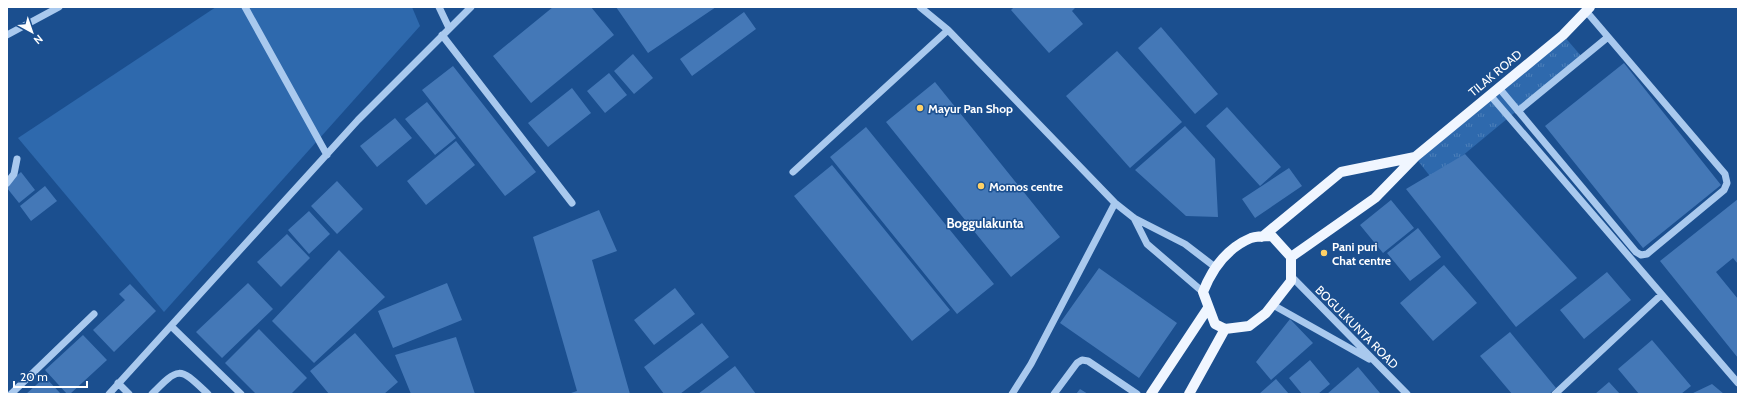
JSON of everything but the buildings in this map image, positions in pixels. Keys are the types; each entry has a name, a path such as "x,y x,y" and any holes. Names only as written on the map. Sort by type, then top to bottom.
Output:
{"main road":[{"name":"TILAK ROAD","path":"1291,257 1375,198 1415,158 1562,34 1588,9"},
{"path":"1262,237 1340,172 1415,158"},
{"path":"1272,236 1291,257 1291,281 1266,313 1249,326 1225,329 1215,324 1203,292 1215,267 1229,252 1251,238 1262,237 1272,236"},
{"path":"1151,394 1208,308"},
{"path":"1189,394 1225,329"}],"street":[{"path":"7,35 59,7"},
{"path":"245,7 327,155"},
{"path":"439,7 449,28"},
{"path":"109,394 327,155 471,7"},
{"path":"920,7 948,30 1115,203 1134,218 1185,244 1215,267"},
{"path":"1499,88 1636,252 1641,255 1647,254 1724,190 1728,183 1725,174 1608,37 1588,9"},
{"path":"793,172 948,30"},
{"path":"442,36 572,203"},
{"path":"1518,111 1608,37"},
{"path":"1490,95 1738,383"},
{"path":"7,183 14,174 17,159"},
{"path":"1012,394 1031,364 1115,203"},
{"path":"1134,218 1146,244 1203,292"},
{"name":"BOGULKUNTA ROAD","path":"1291,276 1407,394"},
{"path":"1555,394 1661,295"},
{"path":"1273,305 1378,364"},
{"path":"11,394 94,314"},
{"path":"171,326 241,394"},
{"path":"1054,394 1076,363 1082,360 1088,361 1137,394"},
{"path":"152,394 168,377 177,373 187,374 208,394"},
{"path":"118,383 130,394"}],"green space":[{"path":"216,7 412,7 420,26 164,312 18,138"},
{"path":"1563,35 1582,57 1433,180 1415,157"}],"place":[{"name":"Mayur Pan Shop","path":"920,108"},
{"name":"Momos centre","path":"981,186"},
{"name":"Pani puri Chat centre","path":"1324,253"}],"district":[{"name":"Boggulakunta","path":"985,223"}]}
